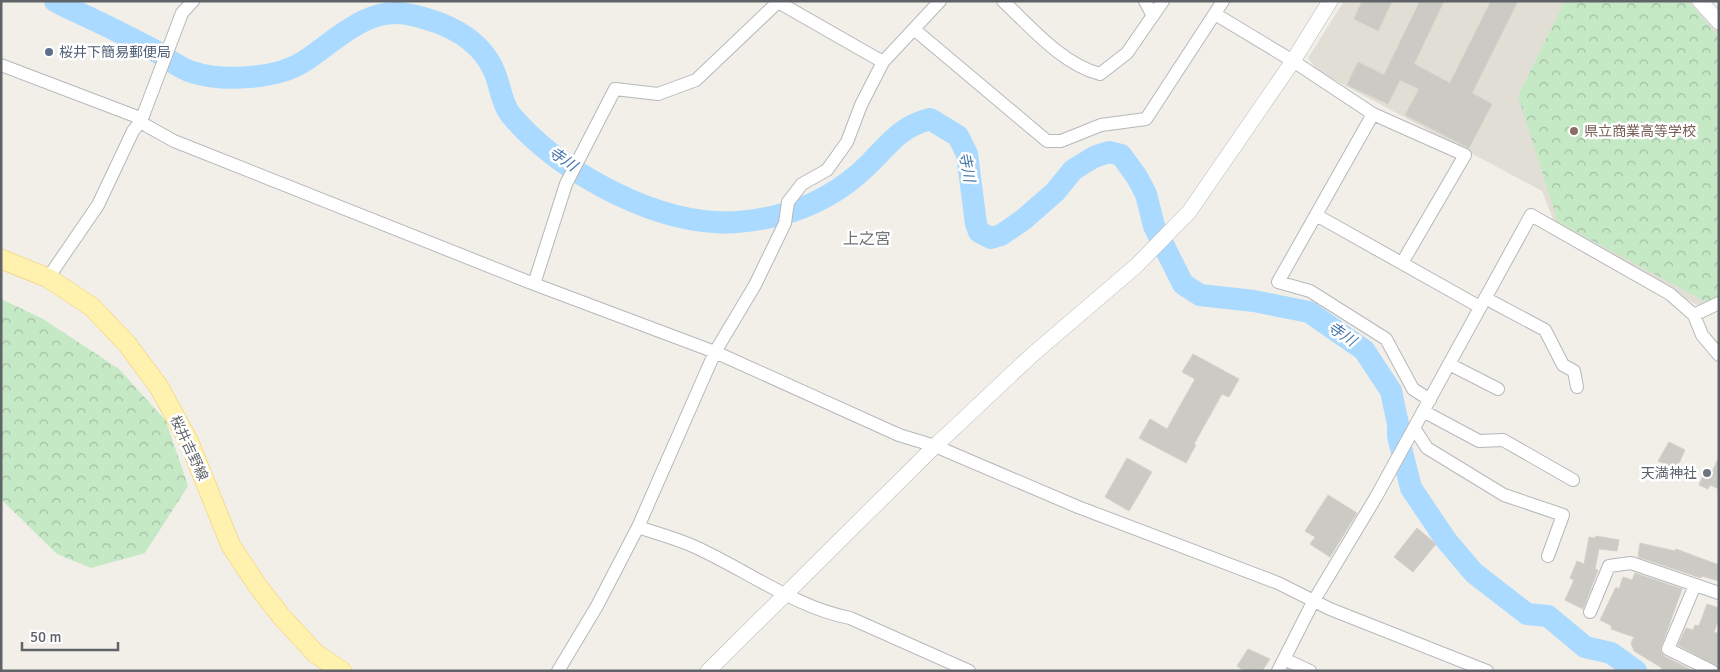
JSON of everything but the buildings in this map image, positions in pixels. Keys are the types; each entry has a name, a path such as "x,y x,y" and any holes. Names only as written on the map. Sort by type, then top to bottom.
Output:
{"main road":[{"name":"桜井吉野線","path":"1,259 48,278 92,307 127,344 159,387 189,442 231,546 246,570 281,616 316,654 342,671"}],"street":[{"path":"48,278 98,205 133,131 141,121 175,27 182,12 193,1"},
{"path":"558,671 597,606 638,527 715,352 755,285 785,223 788,202 802,184 827,170 847,142 860,105 883,62 915,30 940,1"},
{"path":"1003,1 1048,43 1082,70 1100,74 1127,53 1163,1"},
{"path":"1145,1 1153,16"},
{"path":"915,30 1047,142 1060,140 1100,125 1146,119 1223,1"},
{"path":"708,671 935,446 1032,355 1136,266 1189,212 1217,175 1293,61 1330,1"},
{"path":"1700,1 1719,22"},
{"path":"534,284 566,184 615,89 658,94 696,80 778,2 883,62"},
{"path":"1215,14 1293,61 1373,114 1465,155 1402,263"},
{"path":"1,65 135,116 174,141 534,284 715,352 899,435 935,446 1078,507 1278,583 1313,602 1478,669"},
{"path":"1373,114 1278,282 1310,291 1386,339 1413,389 1426,406 1480,441 1502,440 1573,480"},
{"path":"1310,671 1281,665 1313,602 1414,428 1530,214 1670,294 1694,315 1702,336 1719,355"},
{"path":"1316,215 1402,263 1545,330 1563,365 1574,371 1577,387"},
{"path":"1694,315 1719,303"},
{"path":"1449,364 1498,389"},
{"path":"1414,428 1427,448 1504,495 1563,516 1548,556"},
{"path":"638,527 692,546 786,594 837,615 850,618 969,671"},
{"path":"1590,612 1609,566 1631,563 1719,593"},
{"path":"1695,585 1668,649 1712,671"}],"shaded area":[{"name":"県立商業高等学校","path":"1344,1 1694,1 1719,29 1719,305 1711,313 1555,224 1542,191 1318,71 1308,58"}],"green space":[{"name":"県立商業高等学校","path":"1565,1 1688,1 1719,37 1719,303 1706,302 1558,222 1518,96"},
{"path":"1,299 43,319 119,369 166,421 188,486 145,553 91,568 57,554 1,499"}],"waterway":[{"name":"寺川","path":"55,1 152,49 187,70 204,75 233,78 264,75 292,68 338,36 378,15 392,13 407,14 433,21 458,32 479,48 494,71 510,114 529,134 576,171 603,187 659,211 715,222 738,222 776,216 815,202 849,182 903,131 930,119 958,136 967,154 976,224 979,232 991,238 1001,235 1023,220 1055,192 1073,170 1094,157 1109,152 1121,155 1137,177 1146,194 1154,226 1183,284 1200,295 1254,301 1309,312 1364,350 1391,391 1398,424 1398,436 1411,488 1446,540 1474,573 1527,614 1548,616 1585,647 1611,653 1636,671"}],"place":[{"name":"桜井下簡易郵便局","path":"49,52"},
{"name":"県立商業高等学校","path":"1574,131"},
{"name":"天満神社","path":"1707,473"}],"district":[{"name":"上之宮","path":"867,239"}]}
